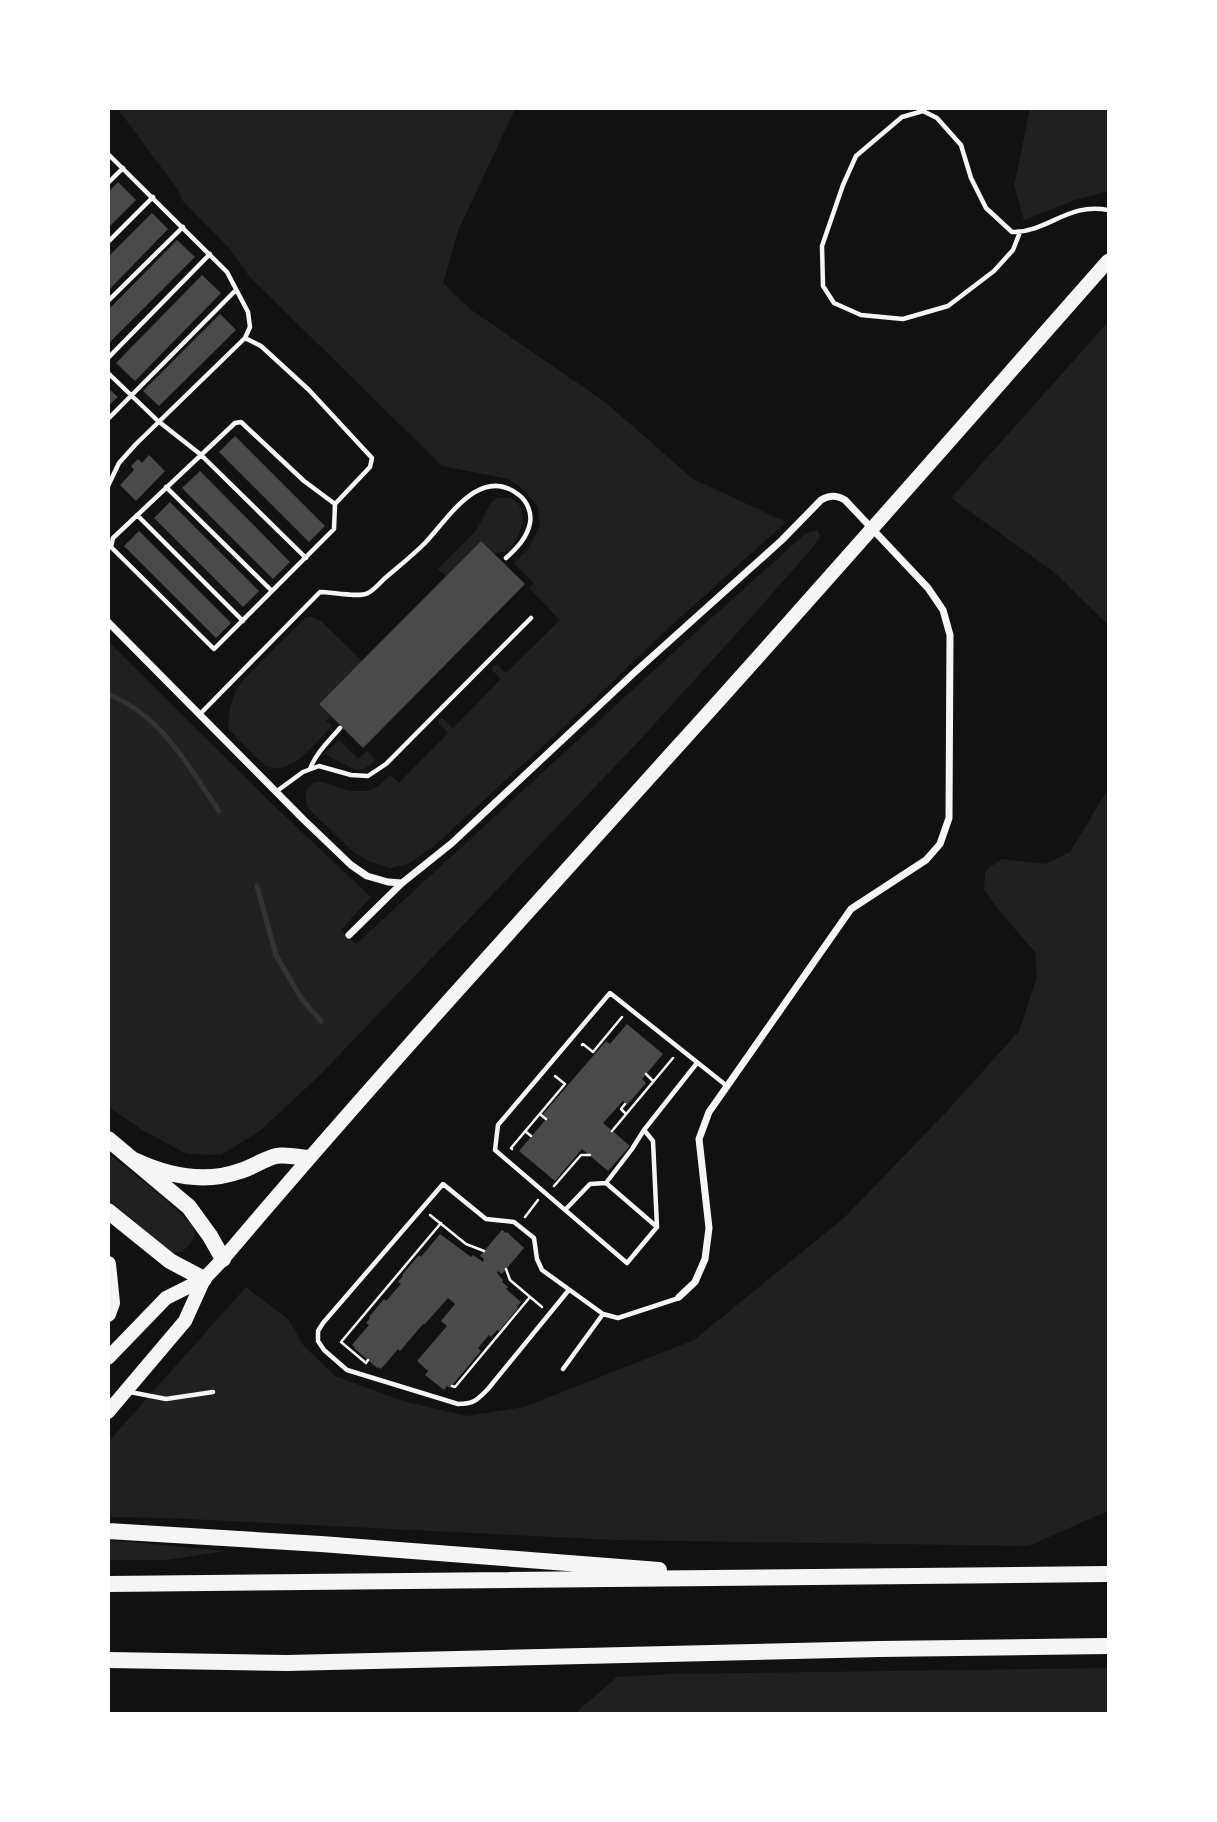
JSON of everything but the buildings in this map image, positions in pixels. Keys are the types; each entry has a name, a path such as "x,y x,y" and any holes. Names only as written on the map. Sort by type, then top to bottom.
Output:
{"highway":[{"path":"108,1139 189,1207 223,1259"},
{"path":"134,1160 172,1175 209,1178 238,1172 276,1156 309,1158"},
{"path":"108,1211 170,1261 204,1279"},
{"path":"108,1264 111,1303 108,1314"},
{"path":"108,1531 545,1560 756,1578"},
{"path":"108,1584 1108,1574"},
{"path":"108,1660 300,1663 1108,1646"}],"main road":[{"path":"108,1357 166,1298 204,1279 223,1259 309,1158 1108,261"},
{"path":"108,1412 186,1321 204,1279"}],"street":[{"path":"349,935 402,883 452,842 829,495 845,500 928,588 943,610 950,635 949,818 940,844 926,860 851,909 709,1112 699,1139 709,1228 705,1259 695,1282 679,1297"},
{"path":"108,622 351,864 367,876 402,883"}],"lane":[{"path":"1020,232 1013,250 994,271 947,306 903,319 861,315 834,303 823,286 822,246 856,156 902,117 923,111 937,118 961,145 971,178 986,208 1012,232 1020,232 1026,232 1077,209 1095,207 1108,210"},
{"path":"108,154 227,272 248,312 250,327 244,338 118,463 108,485"},
{"path":"108,183 123,168"},
{"path":"108,242 153,197"},
{"path":"108,301 183,227"},
{"path":"108,358 210,254"},
{"path":"108,419 237,290"},
{"path":"244,338 261,346 309,390 372,458 370,467 335,504 334,529 214,649 111,547 113,538 234,423 241,422 304,481 335,504"},
{"path":"108,373 158,421 200,454 306,558"},
{"path":"200,713 320,592 354,596 368,594 424,544 455,508 472,493 490,485 514,491 524,500 531,519 527,534 506,558"},
{"path":"166,487 272,592"},
{"path":"137,515 243,621"},
{"path":"276,792 303,772 319,766 351,775 368,776 386,764 531,618"},
{"path":"310,769 321,748 340,728"},
{"path":"644,1130 653,1141 657,1227 627,1263 495,1150 498,1125 610,993 727,1086"},
{"path":"606,1183 696,1063"},
{"path":"565,1210 590,1184 606,1183 657,1227"},
{"path":"568,1290 488,1388 469,1404 458,1404 347,1370 324,1350 318,1341 318,1331 323,1323 443,1184 486,1219 514,1222 534,1238 537,1259 542,1270 603,1314 618,1318 679,1297"},
{"path":"563,1369 603,1314"},
{"path":"126,1391 166,1399 213,1392"}],"path":[{"path":"576,1052 583,1044 593,1052 624,1015"},
{"path":"612,1131 674,1058"},
{"path":"520,1156 511,1148 566,1085 555,1076 562,1068"},
{"path":"646,1074 653,1081"},
{"path":"625,1104 621,1109 626,1114"},
{"path":"540,1114 546,1119"},
{"path":"525,1131 531,1136"},
{"path":"555,1186 581,1156 590,1155"},
{"path":"518,1225 545,1193"},
{"path":"422,1208 466,1244 484,1251"},
{"path":"368,1360 366,1363 341,1342 441,1223"},
{"path":"506,1269 510,1280 550,1313"},
{"path":"452,1386 455,1387 530,1297"}],"shaded area":[{"path":"118,109 515,109 458,231 443,283 470,309 605,402 693,479 786,522 433,847 408,864 390,868 353,852 308,808 305,795 313,783 319,781 351,791 367,791 377,787 390,775 399,783 448,733 438,723 439,719 442,718 453,728 501,679 492,670 493,666 498,665 506,673 560,620 529,588 534,584 514,563 528,549 540,525 538,507 523,489 509,479 442,466 249,276 229,248 182,200 178,190"},
{"path":"1030,109 1108,109 1108,191 1075,200 1024,220 1014,186"},
{"path":"1108,322 1108,625 1054,572 951,498"},
{"path":"497,498 509,498 521,508 522,524 516,540 505,551 493,553 481,541 446,576 438,569 475,532 491,503"},
{"path":"817,530 820,536 813,547 639,741 321,1074 261,1130 221,1155 187,1154 142,1130 109,1107 108,641 271,803 371,897 341,930 356,944 806,533"},
{"path":"306,617 321,621 362,661 319,704 330,716 326,721 332,726 294,763 276,768 267,766 228,728 230,708 236,690 245,678"},
{"path":"339,740 358,759 367,751 376,760 363,770 354,769 324,754"},
{"path":"1108,789 1108,1512 1029,1546 615,1540 109,1517 109,1441 246,1287 289,1320 303,1345 335,1376 403,1401 466,1416 524,1407 694,1340 845,1217 949,1109 1019,1031 1037,977 1035,952 984,890 985,871 1001,859 1045,864 1070,852"},
{"path":"108,1153 166,1200 193,1226 195,1235 182,1252 172,1253 109,1199"},
{"path":"108,1540 226,1551 166,1560 109,1560"},
{"path":"1108,1668 1108,1713 575,1713 617,1677"}],"waterway":[{"path":"108,694 138,711 163,734 189,766 219,811"},
{"path":"257,886 276,955 301,998 321,1021"}]}
